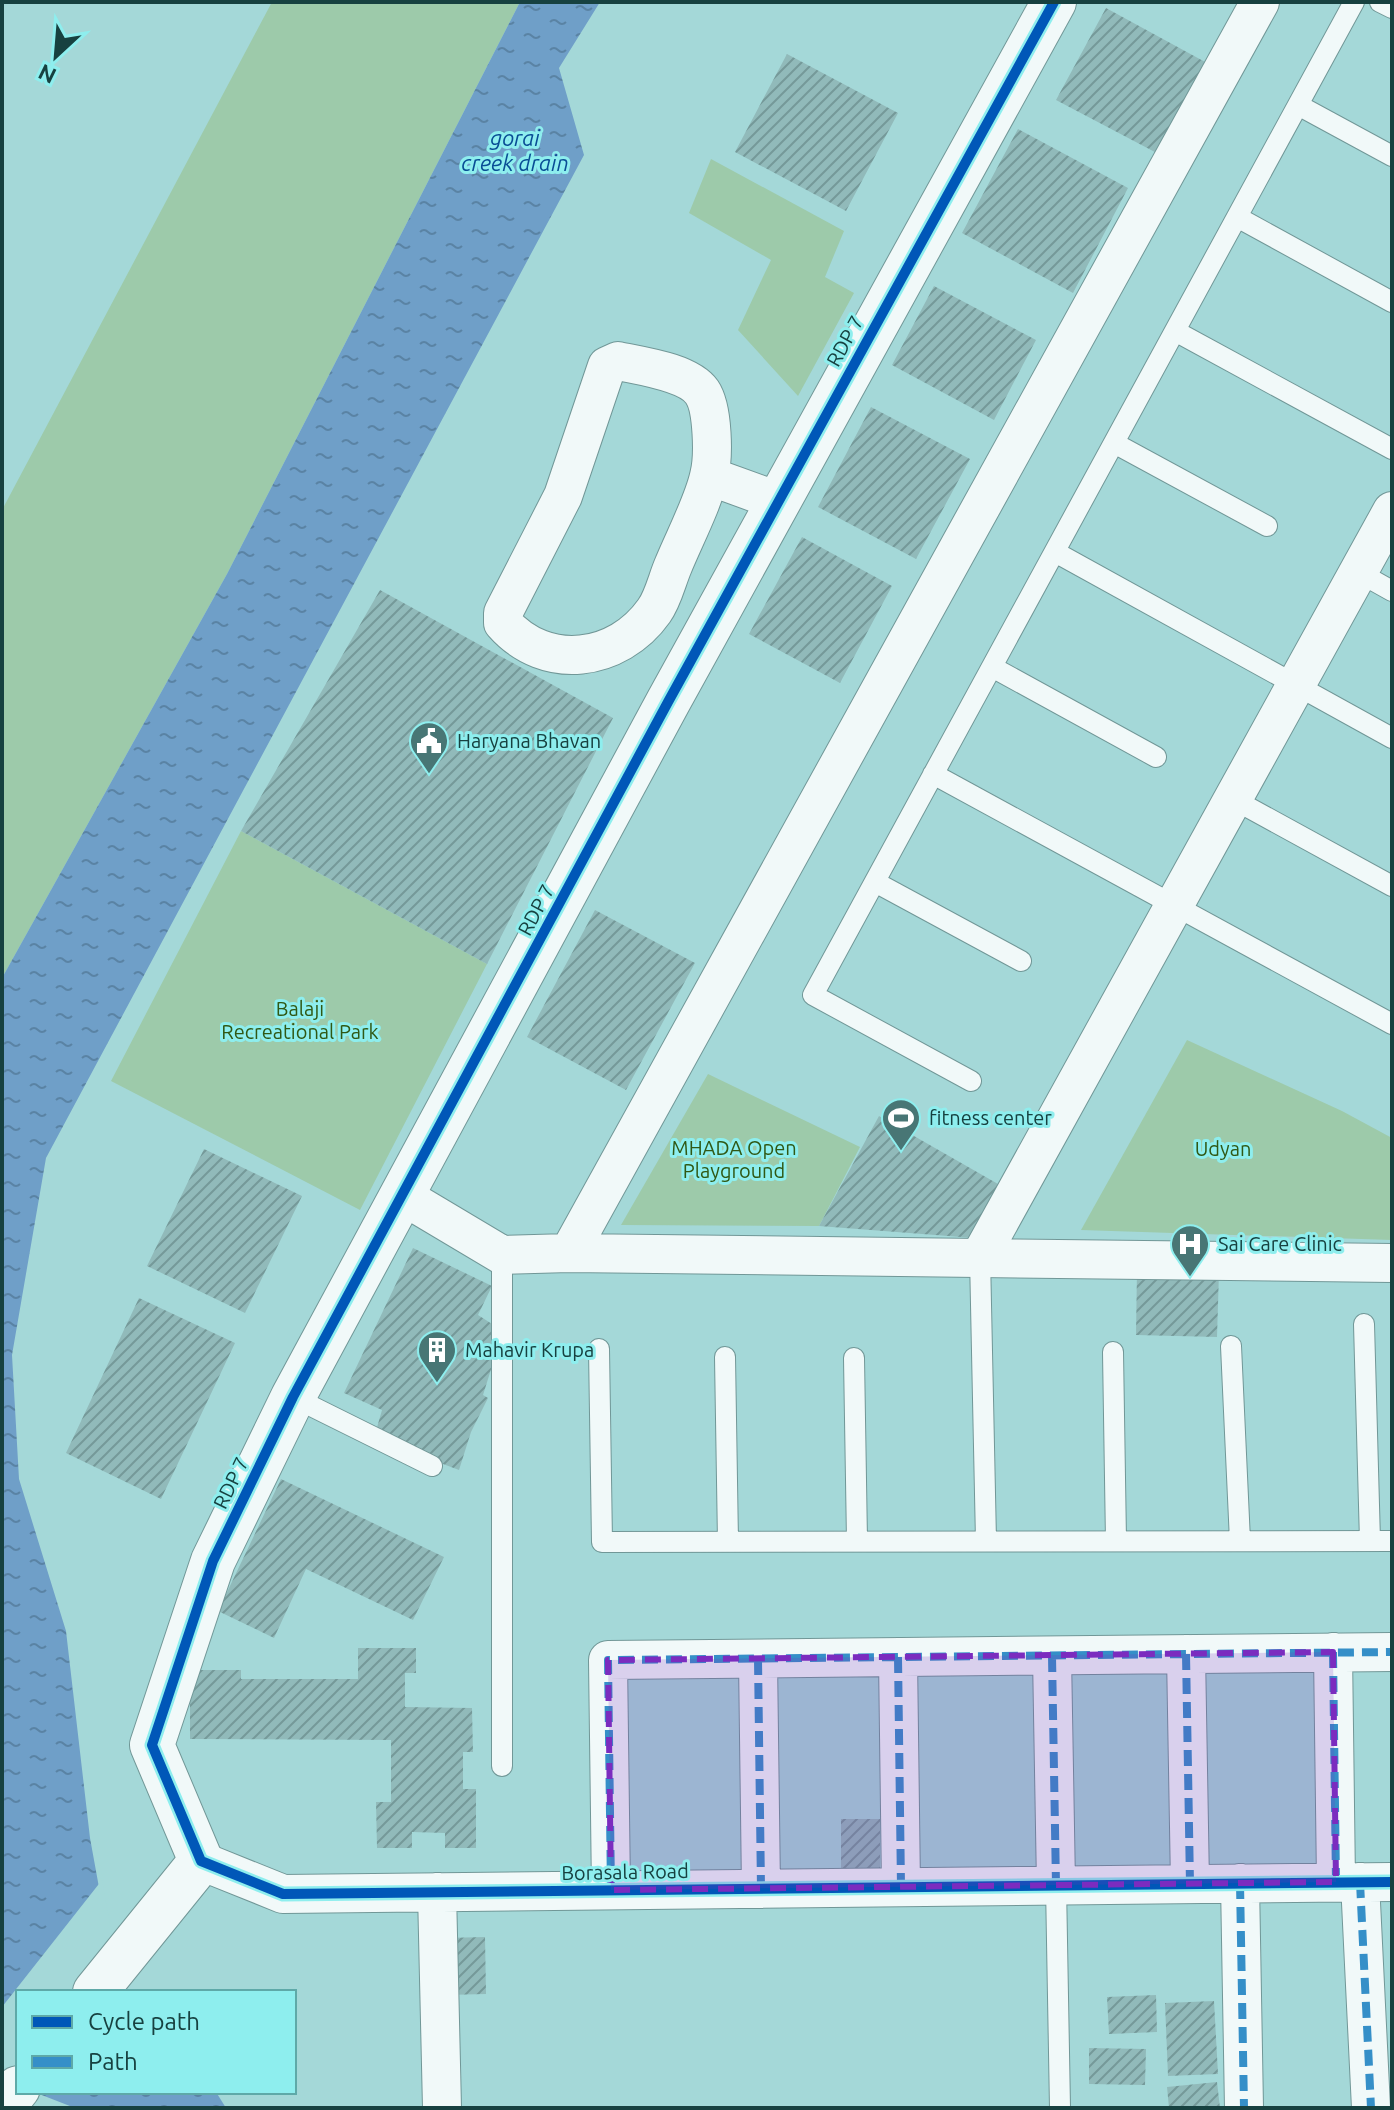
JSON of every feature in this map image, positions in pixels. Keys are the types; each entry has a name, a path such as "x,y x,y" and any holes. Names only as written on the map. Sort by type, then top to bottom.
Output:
{"street":[{"name":"RDP 7","path":"192,1871 152,1745 213,1561 293,1397 704,636 1054,2"},
{"path":"569,1253 1260,2"},
{"path":"618,361 663,371 693,383 703,393 712,446 709,476 655,610 618,645 565,656 544,652 513,634 503,623 503,613 563,496 607,366 618,361"},
{"path":"709,476 778,501"},
{"path":"980,1257 1392,511"},
{"path":"655,610 704,636"},
{"path":"403,1196 502,1255 569,1253 1392,1263"},
{"path":"1333,1652 1363,1882 1371,2108"},
{"path":"611,1890 608,1660 1392,1652"},
{"path":"1186,1654 1190,1884"},
{"path":"1052,1656 1056,1885"},
{"path":"898,1657 901,1887"},
{"path":"758,1659 761,1889"},
{"path":"97,1990 192,1871"},
{"name":"Borasala Road","path":"192,1871 283,1894 1363,1882"},
{"path":"1240,1883 1244,2108"},
{"path":"437,1892 442,2108"},
{"path":"2,2108 16,2090"}],"lane":[{"path":"971,1081 813,995 1354,2"},
{"path":"1380,2 1392,8"},
{"path":"1298,105 1392,156"},
{"path":"1237,217 1392,302"},
{"path":"1175,331 1392,449"},
{"path":"1114,443 1267,526"},
{"path":"1055,552 1392,738"},
{"path":"1358,572 1392,591"},
{"path":"992,667 1156,757"},
{"path":"933,774 1392,1024"},
{"path":"1233,799 1392,886"},
{"path":"875,882 1021,961"},
{"path":"502,1255 502,1766"},
{"path":"980,1257 986,1541"},
{"path":"1364,1324 1370,1541"},
{"path":"1231,1346 1240,1541"},
{"path":"599,1349 602,1542 1392,1541"},
{"path":"1113,1352 1116,1541"},
{"path":"725,1357 728,1542"},
{"path":"854,1358 857,1541"},
{"path":"293,1397 432,1466"},
{"path":"1056,1885 1060,2108"}],"highlighted area":[{"path":"1333,1652 1336,1882 611,1890 608,1660"}],"green space":[{"path":"272,2 520,2 227,574 2,978 2,510"},
{"path":"711,159 844,231 825,277 854,293 798,396 738,330 771,260 689,213"},
{"name":"Balaji Recreational Park","path":"241,831 487,964 360,1210 111,1081"},
{"name":"Udyan","path":"1187,1040 1342,1111 1392,1138 1392,1240 1081,1230"},
{"name":"MHADA Open Playground","path":"708,1074 860,1147 819,1226 621,1225"}],"water":[{"name":"gorai creek drain","path":"520,2 600,2 559,68 584,155 46,1158 12,1355 19,1479 66,1631 90,1838 118,1990 16,1990 2,2081 2,978 227,574"},
{"path":"39,2094 217,2094 226,2108 75,2108"}],"pier":[{"path":"102,1880 122,1990 16,1990 16,2089 2,2085 2,2007"}],"building":[{"path":"1106,8 1218,69 1170,160 1056,100"},
{"path":"787,54 898,113 846,211 735,152"},
{"path":"1018,129 1128,188 1073,293 962,233"},
{"path":"934,286 1036,340 994,420 892,365"},
{"path":"871,407 970,459 916,559 818,507"},
{"path":"802,537 892,586 840,683 749,634"},
{"name":"Haryana Bhavan","path":"380,590 613,718 487,964 241,831"},
{"path":"595,910 695,963 626,1090 527,1037"},
{"name":"fitness center","path":"879,1116 1005,1188 974,1238 819,1226"},
{"path":"204,1149 302,1196 245,1313 147,1266"},
{"name":"Mahavir Krupa","path":"413,1248 492,1286 478,1315 503,1331 483,1395 488,1398 471,1432 459,1470 374,1438 382,1410 344,1393"},
{"path":"1137,1269 1219,1272 1217,1337 1136,1335"},
{"path":"139,1298 235,1343 161,1499 66,1453"},
{"path":"281,1479 444,1557 413,1620 306,1569 274,1638 218,1611"},
{"path":"358,1648 416,1648 416,1673 405,1673 405,1707 472,1708 473,1752 463,1752 463,1789 476,1789 476,1848 445,1848 445,1833 412,1832 412,1848 377,1848 376,1802 391,1802 391,1740 190,1739 190,1670 241,1670 241,1679 358,1679"},
{"path":"841,1819 880,1819 880,1885 841,1885"},
{"path":"485,1937 486,1994 446,1995 445,1938"},
{"path":"1156,1995 1157,2032 1109,2034 1107,1997"},
{"path":"1214,2001 1218,2074 1168,2076 1165,2003"},
{"path":"1089,2048 1146,2049 1145,2085 1089,2084"},
{"path":"1217,2082 1220,2108 1169,2108 1167,2087"}],"marked path":[{"path":"1333,1652 1336,1882"},
{"path":"611,1890 608,1660 1392,1652"},
{"path":"1186,1654 1190,1884"},
{"path":"1052,1656 1056,1885"},
{"path":"898,1657 901,1887"},
{"path":"758,1659 761,1889"},
{"path":"1360,1882 1371,2108"},
{"path":"1240,1883 1244,2108"}],"cycle path":[{"path":"1054,2 668,702 293,1397 213,1561 152,1745 201,1861 283,1894 1392,1882"}],"place":[{"name":"Haryana Bhavan","path":"429,775"},
{"name":"fitness center","path":"901,1152"},
{"name":"Sai Care Clinic","path":"1190,1278"},
{"name":"Mahavir Krupa","path":"437,1384"}]}
